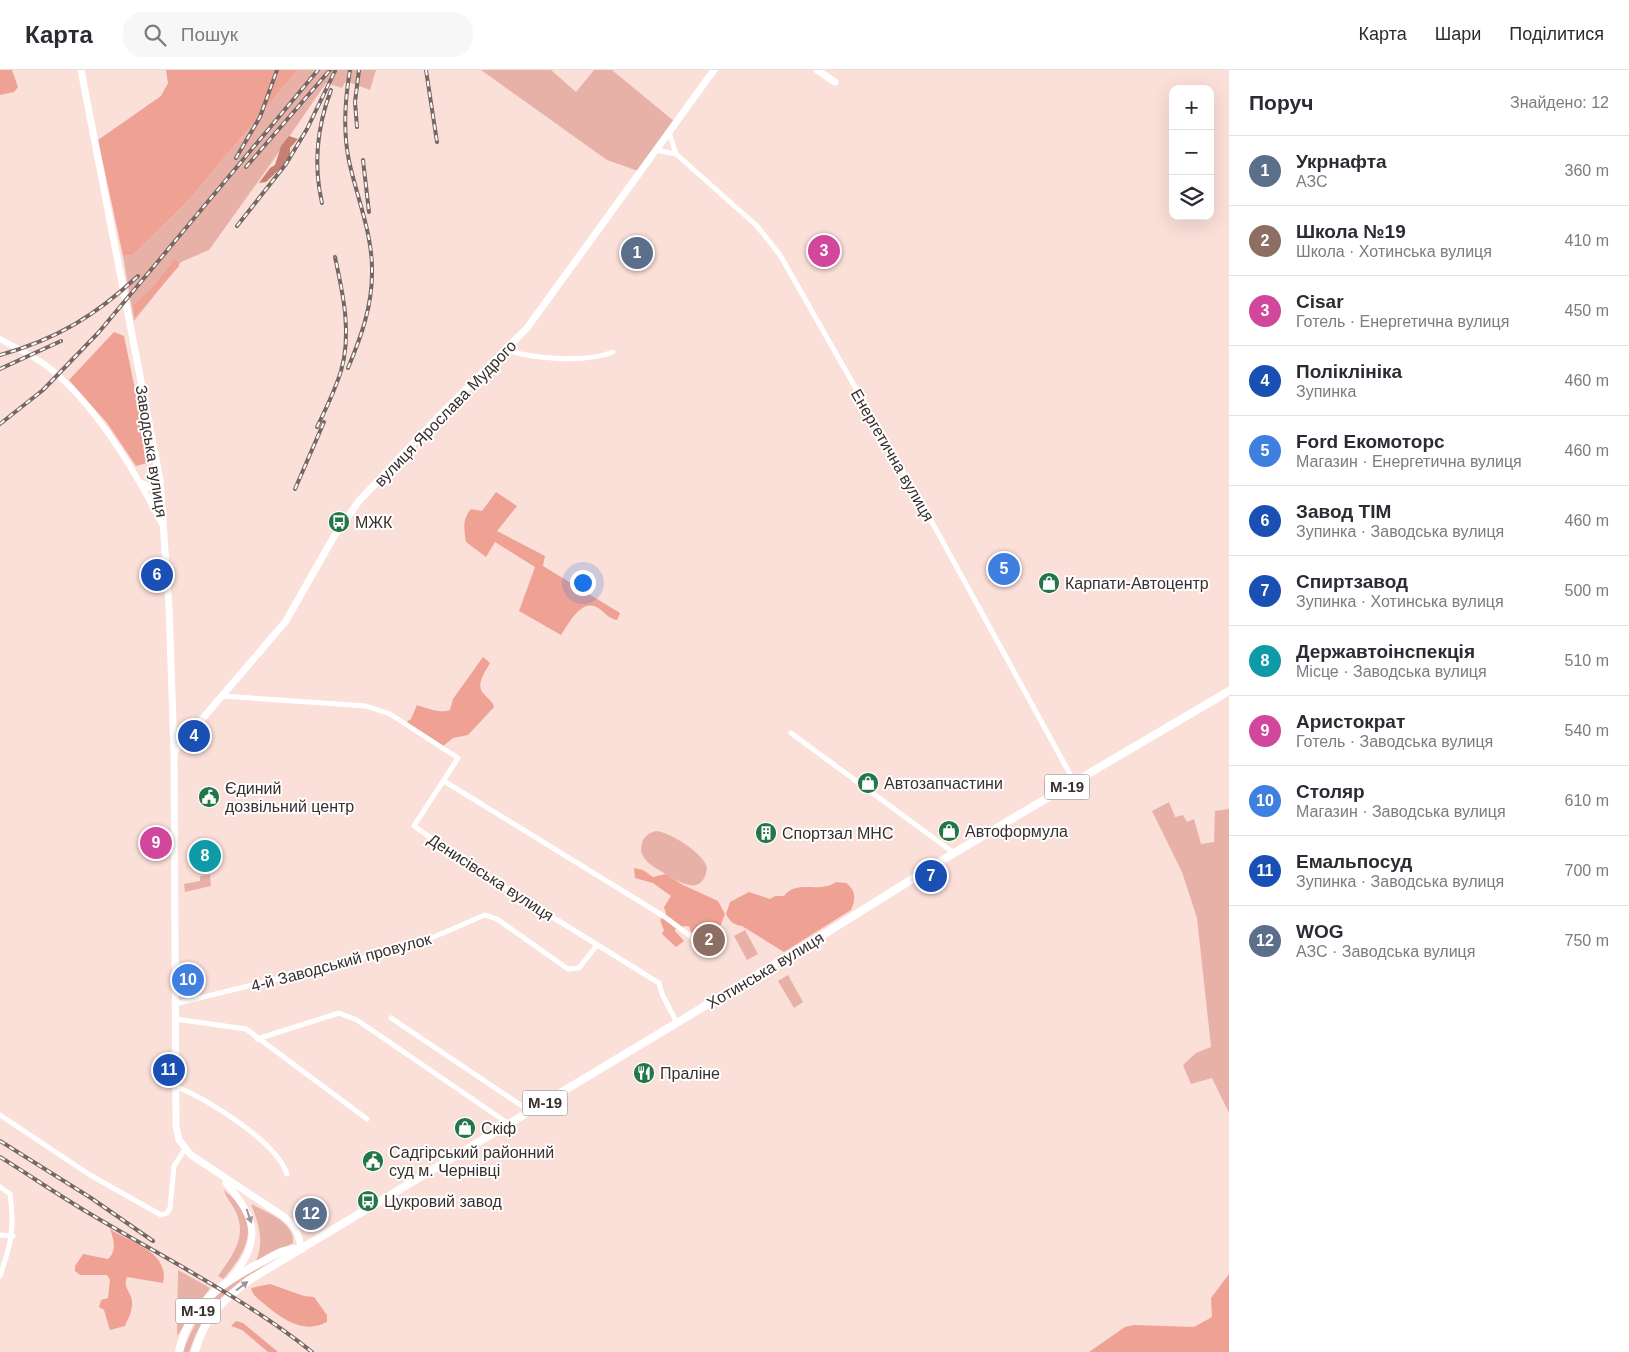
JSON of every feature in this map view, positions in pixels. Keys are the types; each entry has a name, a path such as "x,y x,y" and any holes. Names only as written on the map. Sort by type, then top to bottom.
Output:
{"highway":[{"name":"Хотинська вулиця","path":"195,1352 208,1320 224,1299 250,1280 677,1023 954,853 1229,690"},
{"name":"Енергетична вулиця","path":"1070,774 1075,783"},
{"name":"Хотинська вулиця","path":"230,1278 285,1250 302,1249"},
{"name":"М-19","path":"179,1352 188,1328 203,1303 212,1291 230,1278"}],"main road":[{"name":"Заводська вулиця","path":"81,70 160,480 165,529 174,752 176,1126 185,1149"},
{"name":"вулиця Ярослава Мудрого","path":"174,752 286,621 333,538 359,502 438,417 533,321 714,70"},
{"path":"817,70 835,82"},
{"path":"141,483 151,488 156,486 160,480"},
{"path":"185,1149 221,1177 283,1216 291,1223 302,1249"},
{"path":"221,1177 246,1208 253,1232 244,1261 230,1278"}],"street":[{"path":"669,132 676,154"},
{"name":"Енергетична вулиця","path":"656,150 676,154 758,226 780,255 938,533 1070,774"},
{"path":"0,339 42,363 58,376 99,421 141,483 165,529"},
{"path":"506,350 519,354 557,358 594,357 613,352"},
{"name":"Денисівська вулиця","path":"223,696 366,706 390,714 458,758 414,826 478,872 659,983 662,994 677,1023"},
{"path":"791,733 954,853"},
{"path":"444,781 666,917 698,942"},
{"name":"4-й Заводський провулок","path":"175,1004 399,949 422,942 485,916 497,919 568,969 579,968 597,945"},
{"path":"257,1039 339,1013 348,1016 358,1020 510,1124"},
{"path":"391,1018 530,1112"},
{"path":"175,1019 246,1029 367,1119"},
{"path":"175,1086 222,1112 269,1146 284,1164 287,1174"},
{"path":"0,1116 90,1175 161,1215 167,1213 170,1208 174,1166 185,1149"},
{"path":"0,1188 10,1194 13,1236 0,1276"},
{"path":"0,1235 13,1236"}],"shaded area":[{"path":"0,70 12,70 18,87 14,92 0,95"},
{"path":"166,70 298,70 187,202 133,255 123,256 98,140 161,96 168,83"},
{"path":"298,70 376,70 370,90 346,81 342,88 326,83 209,250 181,262 134,321 123,256 133,255 187,202"},
{"path":"481,70 551,70 576,92 594,70 612,70 675,122 638,171 607,160"},
{"path":"289,136 298,139 290,148 290,154 283,166 266,182 259,183 270,168 275,165 281,146"},
{"path":"175,259 179,266 135,317 133,306 152,288"},
{"path":"114,332 124,336 150,462 136,466 107,423 69,380"},
{"path":"496,492 517,506 497,531 545,556 543,566 620,613 617,620 594,606 588,606 573,617 561,635 519,611 535,567 495,542 486,557 466,542 464,524 468,513 471,509 482,511"},
{"path":"483,657 490,663 482,678 480,687 494,707 468,735 453,738 442,747 405,723 411,719 417,705 438,711 450,710 453,699"},
{"path":"1169,802 1175,817 1183,815 1187,822 1194,819 1201,844 1214,842 1215,811 1229,809 1229,1113 1212,1078 1191,1084 1183,1065 1196,1053 1211,1047 1197,918 1182,872 1152,811"},
{"path":"656,831 678,839 700,856 707,868 705,877 701,882 696,885 684,884 656,868 644,858 641,849 644,838"},
{"path":"634,868 643,870 653,877 666,874 683,885 718,901 725,914 718,932 714,927 701,926 695,933 691,932 689,926 676,927 675,931 684,941 676,947 662,934 664,930 660,920 666,913 664,907 671,896 653,883 635,878"},
{"path":"210,875 211,886 185,892 184,884 200,881 200,876"},
{"path":"836,882 846,883 852,889 854,902 851,910 784,952 742,926 733,923 726,914 730,902 749,892 770,899 775,896 784,896 795,888 823,887"},
{"path":"745,930 758,954 747,960 734,936"},
{"path":"788,975 803,1002 794,1008 778,981"},
{"path":"224,1190 243,1212 248,1234 246,1245 240,1256 223,1279 218,1276 237,1245 240,1228 239,1219"},
{"path":"251,1204 285,1224 290,1229 293,1243 255,1263 260,1248 260,1234"},
{"path":"110,1229 138,1244 155,1256 161,1263 164,1272 163,1283 127,1277 126,1285 132,1300 131,1313 125,1326 110,1330 104,1310 99,1307 101,1300 108,1298 110,1280 107,1275 80,1275 75,1271 75,1266 83,1254 108,1259 111,1256 114,1249"},
{"path":"288,1252 279,1261 241,1282 221,1298 206,1315 189,1352 183,1352 201,1314 223,1289 251,1271"},
{"path":"178,1270 210,1288 177,1336"},
{"path":"1229,1274 1229,1352 1089,1352 1125,1327 1134,1325 1194,1327 1212,1317 1211,1298"},
{"path":"270,1284 304,1296 314,1297 327,1315 327,1322 318,1326 301,1326 277,1314 256,1297 251,1288"},
{"path":"236,1321 243,1323 278,1352 268,1352 242,1330 231,1326"}],"railway":[{"path":"236,158 260,117 277,70"},
{"path":"0,424 43,390 99,332 318,70"},
{"path":"246,167 330,70"},
{"path":"348,368 365,322 372,286 370,245 347,150 345,116 350,70"},
{"path":"357,127 355,102 359,70"},
{"path":"426,70 437,142"},
{"path":"237,226 286,164 307,129 335,71"},
{"path":"322,203 317,160 318,146 322,118 331,90"},
{"path":"363,160 369,212"},
{"path":"317,427 339,378 346,342 345,314 335,257"},
{"path":"0,355 21,349 57,334 106,303 138,276"},
{"path":"0,369 61,341"},
{"path":"295,489 324,422"},
{"path":"0,1141 91,1198 153,1241"},
{"path":"0,1157 87,1212 230,1295 286,1332 312,1352"}],"place":[{"name":"Cisar","path":"824,251"},
{"name":"Укрнафта","path":"637,253"},
{"name":"МЖК","path":"339,522"},
{"name":"Ford Екомоторс","path":"1004,569"},
{"name":"Завод ТІМ","path":"157,575"},
{"name":"Карпати-Автоцентр","path":"1049,583"},
{"name":"Поліклініка","path":"194,736"},
{"name":"Автозапчастини","path":"868,783"},
{"name":"Єдиний дозвільний центр","path":"209,797"},
{"name":"Автоформула","path":"949,831"},
{"name":"Спортзал МНС","path":"766,833"},
{"name":"Аристократ","path":"156,843"},
{"name":"Державтоінспекція","path":"205,856"},
{"name":"Спиртзавод","path":"931,876"},
{"name":"Школа №19","path":"709,940"},
{"name":"Столяр","path":"188,980"},
{"name":"Емальпосуд","path":"169,1070"},
{"name":"Праліне","path":"644,1073"},
{"name":"Скіф","path":"465,1128"},
{"name":"Садгірський районний суд м. Чернівці","path":"373,1161"},
{"name":"Цукровий завод","path":"368,1201"},
{"name":"WOG","path":"311,1214"}]}
